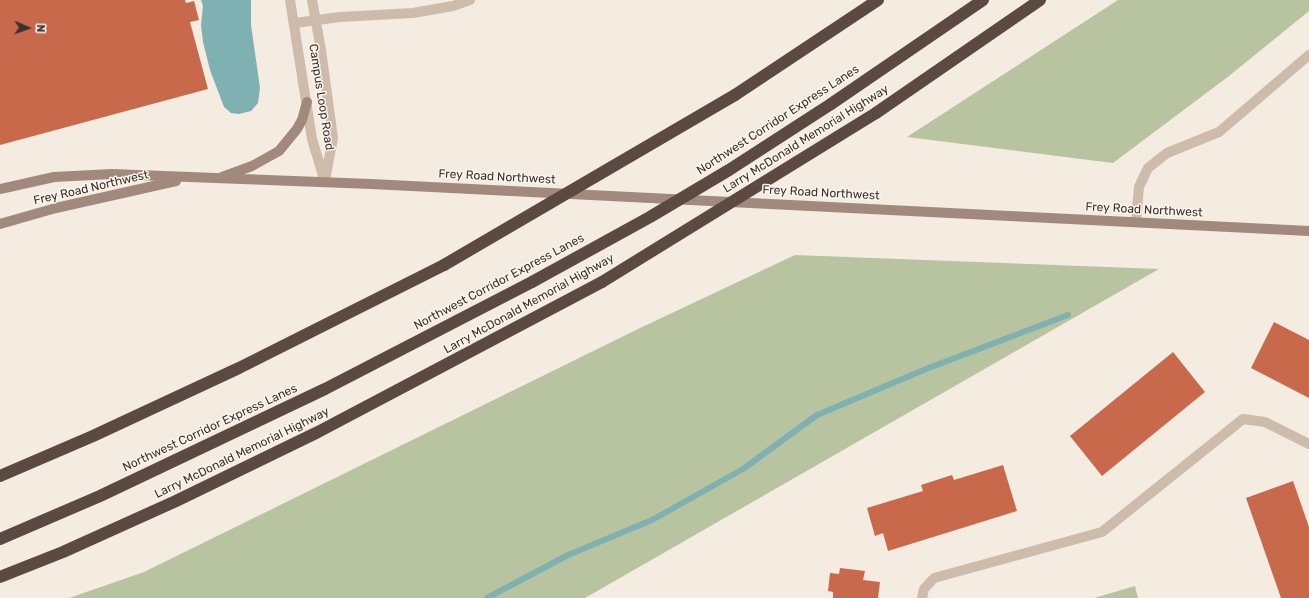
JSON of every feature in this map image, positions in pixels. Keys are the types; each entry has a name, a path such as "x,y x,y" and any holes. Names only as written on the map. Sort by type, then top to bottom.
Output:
{"highway":[{"path":"0,476 93,436 239,368 444,265 736,95 878,0"},
{"name":"Northwest Corridor Express Lanes","path":"0,539 100,496 325,389 532,282 650,217 722,174 832,104 983,0"},
{"name":"Larry McDonald Memorial Highway","path":"0,577 63,552 176,501 318,432 602,282 876,113 1040,0"}],"main road":[{"path":"216,178 252,166 279,151 297,129 302,120 307,102"},
{"name":"Frey Road Northwest","path":"0,188 54,177 112,174 324,182 1309,231"},
{"name":"Frey Road Northwest","path":"0,224 56,208 188,178"}],"street":[{"name":"Campus Loop Road","path":"290,0 295,23 312,139 324,182"},
{"name":"Campus Loop Road","path":"312,0 333,138 324,182"},
{"path":"295,23 362,15 413,13 446,7 470,0"},
{"path":"1136,222 1139,187 1148,168 1167,153 1219,132 1309,55"},
{"path":"922,598 924,589 934,578 1102,532 1243,419 1265,422 1309,444"}],"green space":[{"path":"1118,0 1309,0 1309,11 1229,76 1113,163 907,137"},
{"path":"795,255 1159,269 585,598 69,598 144,572 638,329"},
{"path":"1135,586 1138,598 1094,598"}],"water":[{"path":"201,0 251,0 251,25 260,88 258,103 251,111 239,114 231,113 224,107 210,70 203,42 201,25 203,6"}],"building":[{"path":"0,0 185,0 186,3 194,1 199,20 190,22 208,89 0,145"},
{"path":"1274,322 1309,340 1309,398 1251,368"},
{"path":"1173,352 1205,392 1102,476 1070,436"},
{"path":"1003,465 1017,511 888,551 883,533 875,536 867,508 923,491 921,485 952,475 954,480"},
{"path":"1293,481 1309,527 1309,598 1281,598 1246,498"},
{"path":"840,568 865,571 863,580 880,582 878,598 833,598 833,592 828,591 830,573 839,574"}],"waterway":[{"path":"487,598 568,555 652,520 743,469 817,415 926,369 1068,315"}]}
